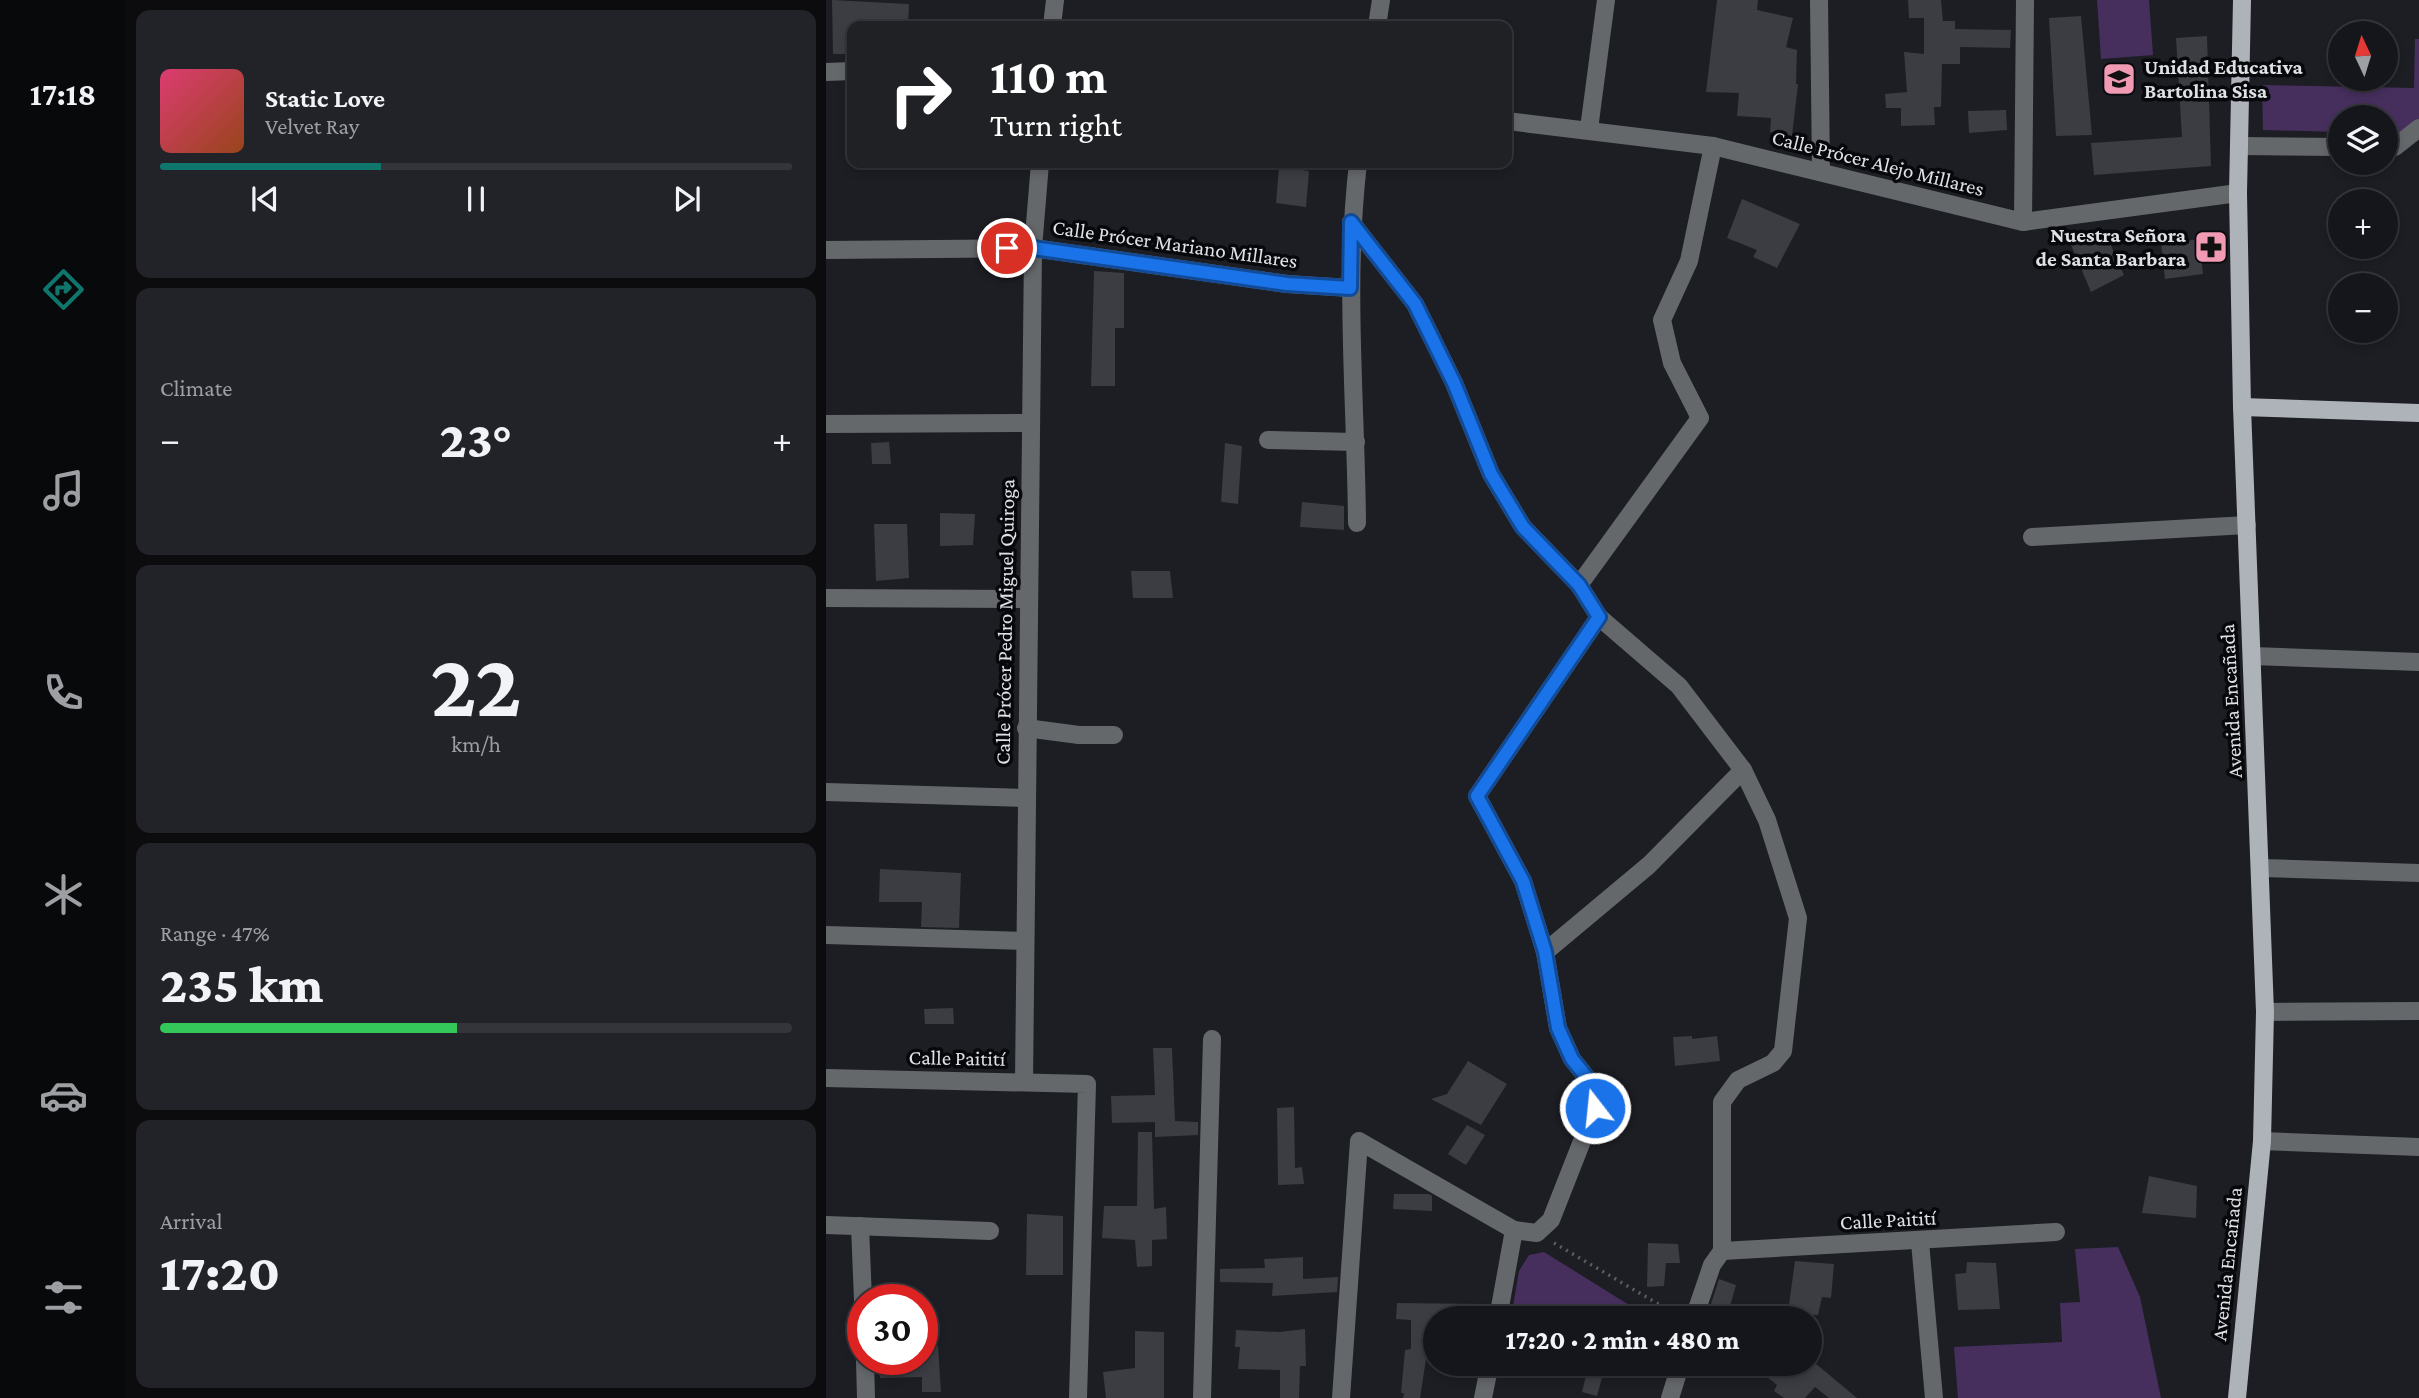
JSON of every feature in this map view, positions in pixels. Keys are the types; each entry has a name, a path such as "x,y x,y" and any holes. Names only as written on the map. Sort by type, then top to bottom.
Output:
{"main road":[{"name":"Avenida Encañada","path":"2237,1398 2262,1141 2265,1012 2262,868 2242,407 2238,193 2242,0"},
{"path":"2242,407 2419,413"}],"street":[{"path":"1053,21 1055,0"},
{"path":"1378,21 1381,0"},
{"path":"1589,129 1606,0"},
{"path":"1819,0 1821,172"},
{"path":"2024,222 2025,0"},
{"path":"826,72 847,71"},
{"name":"Calle Prócer Alejo Millares","path":"1512,121 1713,146 2024,222 2238,193"},
{"path":"2398,145 2419,128"},
{"path":"1579,585 1700,418 1672,363 1662,320 1689,261 1713,146"},
{"path":"2239,146 2328,147"},
{"name":"Calle Prócer Pedro Miguel Quiroga","path":"1024,1082 1023,940 1033,248 1040,168"},
{"path":"1357,168 1351,222 1350,288 1357,523"},
{"path":"1351,222 1415,304 1454,383 1491,474 1523,527 1579,585 1599,617 1679,686 1743,770 1767,820 1798,918 1783,1051 1773,1063 1738,1080 1722,1102 1722,1251 1712,1265 1698,1306"},
{"name":"Calle Prócer Mariano Millares","path":"826,250 1033,248 1287,284 1350,288"},
{"path":"826,424 1031,423"},
{"path":"1268,440 1356,442"},
{"path":"2032,537 2247,525"},
{"path":"826,598 1028,599"},
{"path":"1341,1398 1359,1141 1514,1230 1537,1233 1551,1220 1595,1108 1592,1084 1572,1059 1558,1028 1545,952 1523,881 1477,796 1599,617"},
{"path":"2252,656 2419,662"},
{"path":"1026,728 1079,735 1114,735"},
{"path":"1545,952 1649,864 1743,770"},
{"path":"826,792 1025,798"},
{"path":"2262,868 2419,873"},
{"path":"826,935 1023,940"},
{"path":"2265,1012 2419,1011"},
{"path":"1202,1398 1212,1039"},
{"name":"Calle Paitití","path":"826,1078 1087,1084 1078,1398"},
{"path":"2262,1141 2419,1147"},
{"path":"826,1225 990,1231"},
{"path":"860,1226 862,1284"},
{"path":"1500,1306 1514,1230"},
{"name":"Calle Paitití","path":"1722,1251 1920,1242 2056,1232"},
{"path":"1920,1242 1934,1398"},
{"path":"865,1375 866,1398"},
{"path":"1483,1398 1487,1376"},
{"path":"1670,1398 1677,1376"}],"path":[{"path":"1537,1233 1673,1306"}],"shaded area":[{"path":"2097,0 2149,0 2153,55 2101,59"},
{"path":"2415,39 2419,39 2419,133 2398,133 2398,105 2328,105 2328,132 2263,130 2262,85 2328,86 2328,91 2398,91 2398,88 2414,88"},
{"path":"2118,1247 2140,1297 2161,1398 1958,1398 1954,1347 2062,1342 2060,1303 2080,1302 2075,1249"},
{"path":"1544,1252 1631,1306 1513,1306 1519,1271 1529,1255"}],"building":[{"path":"832,0 909,4 908,21 847,21 847,54 833,54"},
{"path":"1717,0 1758,0 1757,10 1793,18 1786,47 1797,50 1798,84 1792,136 1770,132 1771,118 1737,116 1739,93 1706,92"},
{"path":"1908,0 1941,0 1943,21 1955,21 1955,29 2011,30 2010,48 1960,47 1960,64 1942,64 1941,107 1934,107 1935,125 1901,126 1901,108 1886,108 1885,94 1907,92 1904,52 1924,54 1924,18 1909,18"},
{"path":"2081,16 2092,135 2056,136 2049,18"},
{"path":"2207,36 2211,166 2094,175 2091,143 2182,137 2176,38"},
{"path":"2006,110 2007,130 1969,133 1968,111"},
{"path":"1279,168 1309,171 1306,207 1276,203"},
{"path":"1742,199 1800,224 1777,268 1753,257 1757,250 1727,238"},
{"path":"2105,232 2124,275 2091,292 2071,245"},
{"path":"2199,239 2203,274 2165,279 2161,244"},
{"path":"1094,271 1124,273 1124,328 1115,328 1115,386 1091,386"},
{"path":"889,442 891,464 872,464 871,443"},
{"path":"1225,443 1242,446 1238,504 1221,502"},
{"path":"1302,502 1344,506 1344,530 1300,527"},
{"path":"940,513 975,514 973,545 940,546"},
{"path":"874,524 907,524 909,578 876,581"},
{"path":"1131,571 1170,571 1173,598 1133,598"},
{"path":"880,869 961,873 959,928 921,927 922,902 879,902"},
{"path":"953,1008 954,1024 925,1024 924,1009"},
{"path":"1692,1036 1692,1039 1717,1036 1720,1061 1675,1066 1673,1037"},
{"path":"1153,1048 1172,1048 1175,1121 1198,1122 1198,1135 1155,1137 1155,1122 1112,1123 1111,1096 1155,1095"},
{"path":"1468,1061 1507,1084 1481,1125 1431,1099 1447,1094"},
{"path":"1294,1107 1295,1168 1302,1167 1304,1184 1278,1185 1277,1108"},
{"path":"1467,1125 1485,1135 1466,1165 1448,1154"},
{"path":"1138,1132 1152,1132 1154,1209 1166,1207 1167,1239 1152,1240 1152,1266 1137,1267 1135,1240 1102,1238 1104,1206 1137,1206"},
{"path":"2149,1176 2197,1186 2196,1218 2142,1213"},
{"path":"1394,1194 1429,1194 1432,1196 1432,1211 1393,1209"},
{"path":"1027,1214 1063,1216 1063,1275 1026,1275"},
{"path":"1648,1243 1678,1244 1680,1263 1666,1263 1664,1286 1647,1287"},
{"path":"1303,1257 1303,1279 1338,1277 1337,1292 1272,1296 1273,1283 1220,1282 1220,1269 1265,1268 1264,1259"},
{"path":"1795,1261 1834,1264 1831,1298 1822,1297 1820,1306 1789,1306"},
{"path":"1967,1262 1996,1263 2000,1309 1958,1310 1955,1274 1966,1273"},
{"path":"1719,1279 1736,1285 1730,1306 1710,1306"},
{"path":"1397,1303 1481,1304 1423,1306 1423,1376 1420,1398 1403,1398 1404,1393 1401,1393 1405,1350 1411,1349 1411,1320 1396,1319"},
{"path":"1305,1329 1306,1366 1300,1366 1299,1398 1280,1398 1280,1370 1238,1369 1240,1347 1235,1347 1236,1330 1279,1332"},
{"path":"1135,1331 1164,1332 1164,1398 1106,1398 1103,1372 1135,1368"},
{"path":"938,1346 941,1392 922,1392 922,1377 880,1378 880,1375 938,1375"},
{"path":"1822,1369 1857,1398 1829,1398 1815,1387 1805,1398 1784,1398 1774,1391 1777,1385 1767,1377 1822,1376"},
{"path":"1586,1376 1602,1376 1597,1396 1582,1392"}],"place":[{"name":"Unidad Educativa Bartolina Sisa","path":"2119,79"},
{"name":"Nuestra Señora de Santa Barbara","path":"2211,247"}],"route":[{"path":"1007,248 1033,248 1287,284 1350,288 1351,222 1415,304 1454,383 1491,474 1523,527 1579,585 1599,617 1477,796 1523,881 1545,952 1558,1028 1572,1059 1592,1084 1595,1108"}]}
